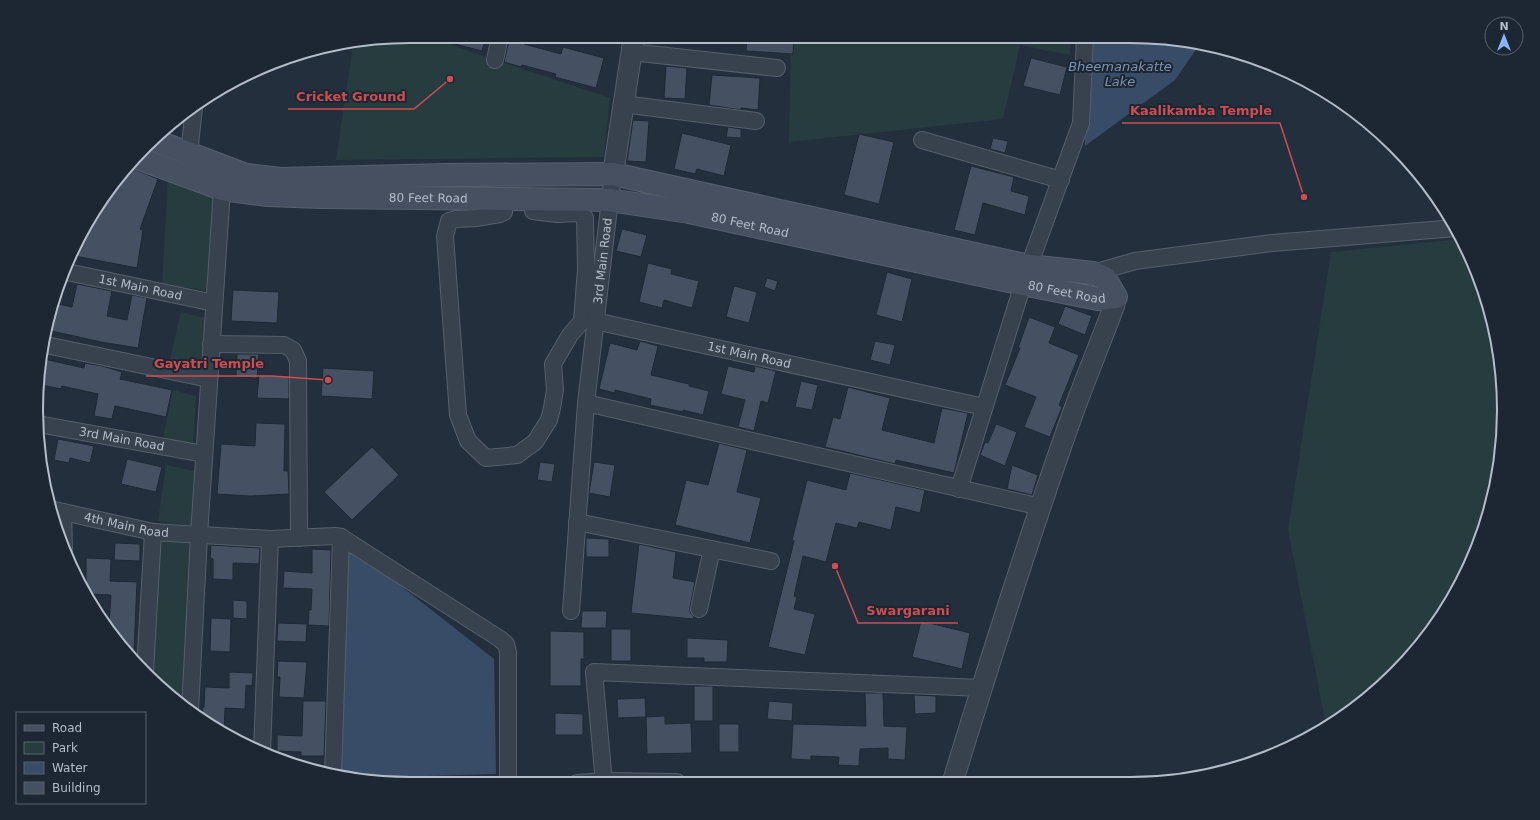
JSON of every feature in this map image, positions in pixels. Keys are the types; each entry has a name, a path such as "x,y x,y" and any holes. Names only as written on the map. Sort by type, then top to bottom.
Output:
{"main road":[{"name":"80 Feet Road","path":"142,160 222,189 267,195 321,197 609,200 689,212 1026,275 1093,273 1105,278 1116,297 1098,299 1026,275 613,174 446,175 280,179 246,175 159,142"}],"street":[{"path":"495,60 499,43"},
{"path":"959,489 1026,275 1081,123 1085,43"},
{"path":"613,174 632,44 777,68"},
{"path":"623,104 756,121"},
{"path":"189,154 193,114"},
{"path":"922,140 1061,180"},
{"path":"190,704 211,344 222,189 226,168"},
{"name":"3rd Main Road","path":"595,321 613,174"},
{"path":"505,199 504,212 500,214 476,218 456,218 449,221 445,236 458,415 468,441 486,458 518,455 535,442 549,420 552,408 555,390 553,364 570,335 582,321 586,269 585,218 578,213 557,214 533,211 532,200"},
{"path":"1093,273 1135,261 1272,243 1449,229"},
{"name":"1st Main Road","path":"70,273 214,303"},
{"path":"955,777 1041,507 1074,409 1114,306 1116,297"},
{"path":"571,611 586,403 595,321"},
{"name":"1st Main Road","path":"595,321 984,407"},
{"path":"211,344 284,345 293,350 298,361 299,538"},
{"path":"49,346 209,379"},
{"path":"586,403 1041,507"},
{"name":"3rd Main Road","path":"44,425 204,454"},
{"name":"4th Main Road","path":"58,511 152,532 270,539 341,537"},
{"path":"577,522 771,561"},
{"path":"145,665 152,532"},
{"path":"333,769 341,537"},
{"path":"341,537 506,644 508,652 508,777"},
{"path":"262,745 270,539"},
{"path":"699,609 712,549"},
{"path":"604,777 594,672 982,688"}],"green space":[{"path":"445,43 610,98 604,157 336,160 353,48 386,44"},
{"path":"791,43 1070,43 1070,55 1020,45 1003,119 789,142"},
{"path":"168,180 217,195 210,291 162,284"},
{"path":"1455,240 1478,292 1490,338 1494,362 1497,410 1494,458 1490,482 1478,528 1448,594 1421,633 1390,670 1353,701 1325,721 1288,530 1331,252"},
{"path":"181,312 206,318 203,375 168,367"},
{"path":"173,390 196,396 193,449 162,443"},
{"path":"166,465 198,472 195,526 158,521"},
{"path":"157,540 193,542 186,700 151,671"}],"water":[{"name":"Bheemanakatte Lake","path":"1087,43 1154,44 1196,49 1175,80 1085,146 1084,71"},
{"path":"346,543 494,659 496,774 402,777 362,774 335,769"}],"building":[{"path":"451,43 484,43 482,51"},
{"path":"508,43 524,43 561,54 563,47 604,58 596,88 555,77 556,74 504,62"},
{"path":"747,43 794,43 793,54 746,51"},
{"path":"1031,58 1067,67 1060,95 1023,86"},
{"path":"666,66 687,68 685,99 664,98"},
{"path":"712,75 760,78 758,110 741,108 741,110 709,105"},
{"path":"633,120 649,121 646,162 627,161"},
{"path":"728,127 741,129 741,138 726,137"},
{"path":"682,133 731,145 724,176 697,169 695,174 674,169"},
{"path":"859,134 894,142 879,204 844,195"},
{"path":"993,138 1008,141 1005,153 990,149"},
{"path":"971,166 1014,177 1011,191 1029,196 1025,215 983,203 975,235 954,230"},
{"path":"133,169 158,179 140,229 143,230 137,268 77,256 92,226"},
{"path":"622,229 647,235 641,257 616,251"},
{"path":"648,263 672,269 671,274 699,281 692,308 664,300 662,308 639,302"},
{"path":"887,272 912,279 902,322 876,315"},
{"path":"767,278 778,281 775,291 764,287"},
{"path":"77,284 112,291 107,316 127,320 132,295 147,298 138,348 101,342 52,331 59,304 72,307"},
{"path":"734,286 757,292 749,323 726,317"},
{"path":"233,290 279,292 277,323 231,321"},
{"path":"1065,306 1092,316 1085,335 1058,324"},
{"path":"1029,317 1055,327 1049,343 1079,355 1059,405 1062,407 1050,437 1024,427 1036,397 1005,385 1020,348 1018,348"},
{"path":"640,341 658,346 651,375 689,384 689,386 709,391 703,415 683,410 683,412 650,405 651,399 615,390 615,393 599,389 610,343 637,350"},
{"path":"875,341 895,345 890,365 870,360"},
{"path":"237,354 259,354 257,378 236,377"},
{"path":"46,360 84,368 85,363 102,366 122,372 120,379 172,390 166,417 115,406 112,419 94,416 98,394 62,386 61,389 44,385"},
{"path":"728,366 754,372 755,366 776,371 768,403 761,401 754,431 738,427 745,400 721,394"},
{"path":"323,368 374,371 372,399 321,396"},
{"path":"259,375 289,376 289,399 257,398"},
{"path":"801,381 818,385 812,410 795,407"},
{"path":"848,387 890,398 882,430 934,443 942,408 968,413 954,473 896,460 895,464 825,447 833,417 840,419"},
{"path":"256,423 285,424 284,471 288,471 289,494 251,496 217,494 221,444 255,446"},
{"path":"996,424 1017,432 1005,466 980,455 985,442 988,443"},
{"path":"58,439 94,446 90,463 70,458 69,463 54,460"},
{"path":"719,443 747,450 737,492 761,498 750,543 675,525 686,480 708,485"},
{"path":"372,447 399,475 352,520 324,492"},
{"path":"127,459 162,467 156,492 121,484"},
{"path":"540,462 555,464 552,482 537,480"},
{"path":"594,462 615,465 610,497 589,493"},
{"path":"1012,465 1038,475 1032,495 1007,489"},
{"path":"850,473 925,490 920,513 896,507 891,530 859,522 857,528 836,523 826,562 803,556 794,596 797,597 794,609 815,614 805,655 768,647 794,541 792,540 807,480 846,490"},
{"path":"586,538 609,539 609,557 586,557"},
{"path":"115,543 140,544 140,561 114,560"},
{"path":"639,544 676,552 673,578 695,582 690,607 690,612 694,617 693,619 631,613"},
{"path":"211,545 260,548 259,564 233,563 233,580 213,579 213,559 210,558"},
{"path":"312,549 331,550 329,626 308,625 309,610 311,610 312,589 283,588 284,571 312,573"},
{"path":"86,558 111,559 110,581 137,582 134,652 109,620 111,595 92,594 86,582"},
{"path":"233,600 247,601 247,619 233,618"},
{"path":"582,611 607,611 606,628 581,628"},
{"path":"211,618 231,619 230,652 210,651"},
{"path":"921,621 970,633 962,669 912,657"},
{"path":"278,623 307,624 306,642 277,641"},
{"path":"611,629 631,629 631,661 611,661"},
{"path":"550,631 584,632 584,659 581,659 581,686 550,686"},
{"path":"687,638 728,640 727,662 704,662 704,658 687,658"},
{"path":"278,661 307,662 304,698 279,697 280,677 277,677"},
{"path":"229,672 253,673 252,686 246,685 245,709 225,708 224,727 203,712 205,687 229,688"},
{"path":"694,686 713,686 713,721 694,721"},
{"path":"865,693 883,693 884,726 907,727 905,760 888,759 888,748 860,749 859,766 838,765 839,757 811,756 811,760 791,759 793,724 866,726"},
{"path":"914,695 936,696 936,713 915,714"},
{"path":"645,698 646,717 618,718 617,699"},
{"path":"303,701 326,701 324,756 301,756 301,752 277,751 277,735 302,736"},
{"path":"769,701 793,703 792,721 767,719"},
{"path":"555,713 583,714 583,735 555,735"},
{"path":"665,716 665,724 691,723 692,753 647,754 646,717"},
{"path":"719,724 739,724 739,752 719,752"}],"place":[{"name":"Cricket Ground","path":"450,79"},
{"name":"Kaalikamba Temple","path":"1304,197"},
{"name":"Gayatri Temple","path":"328,380"},
{"name":"Swargarani","path":"835,566"}]}
